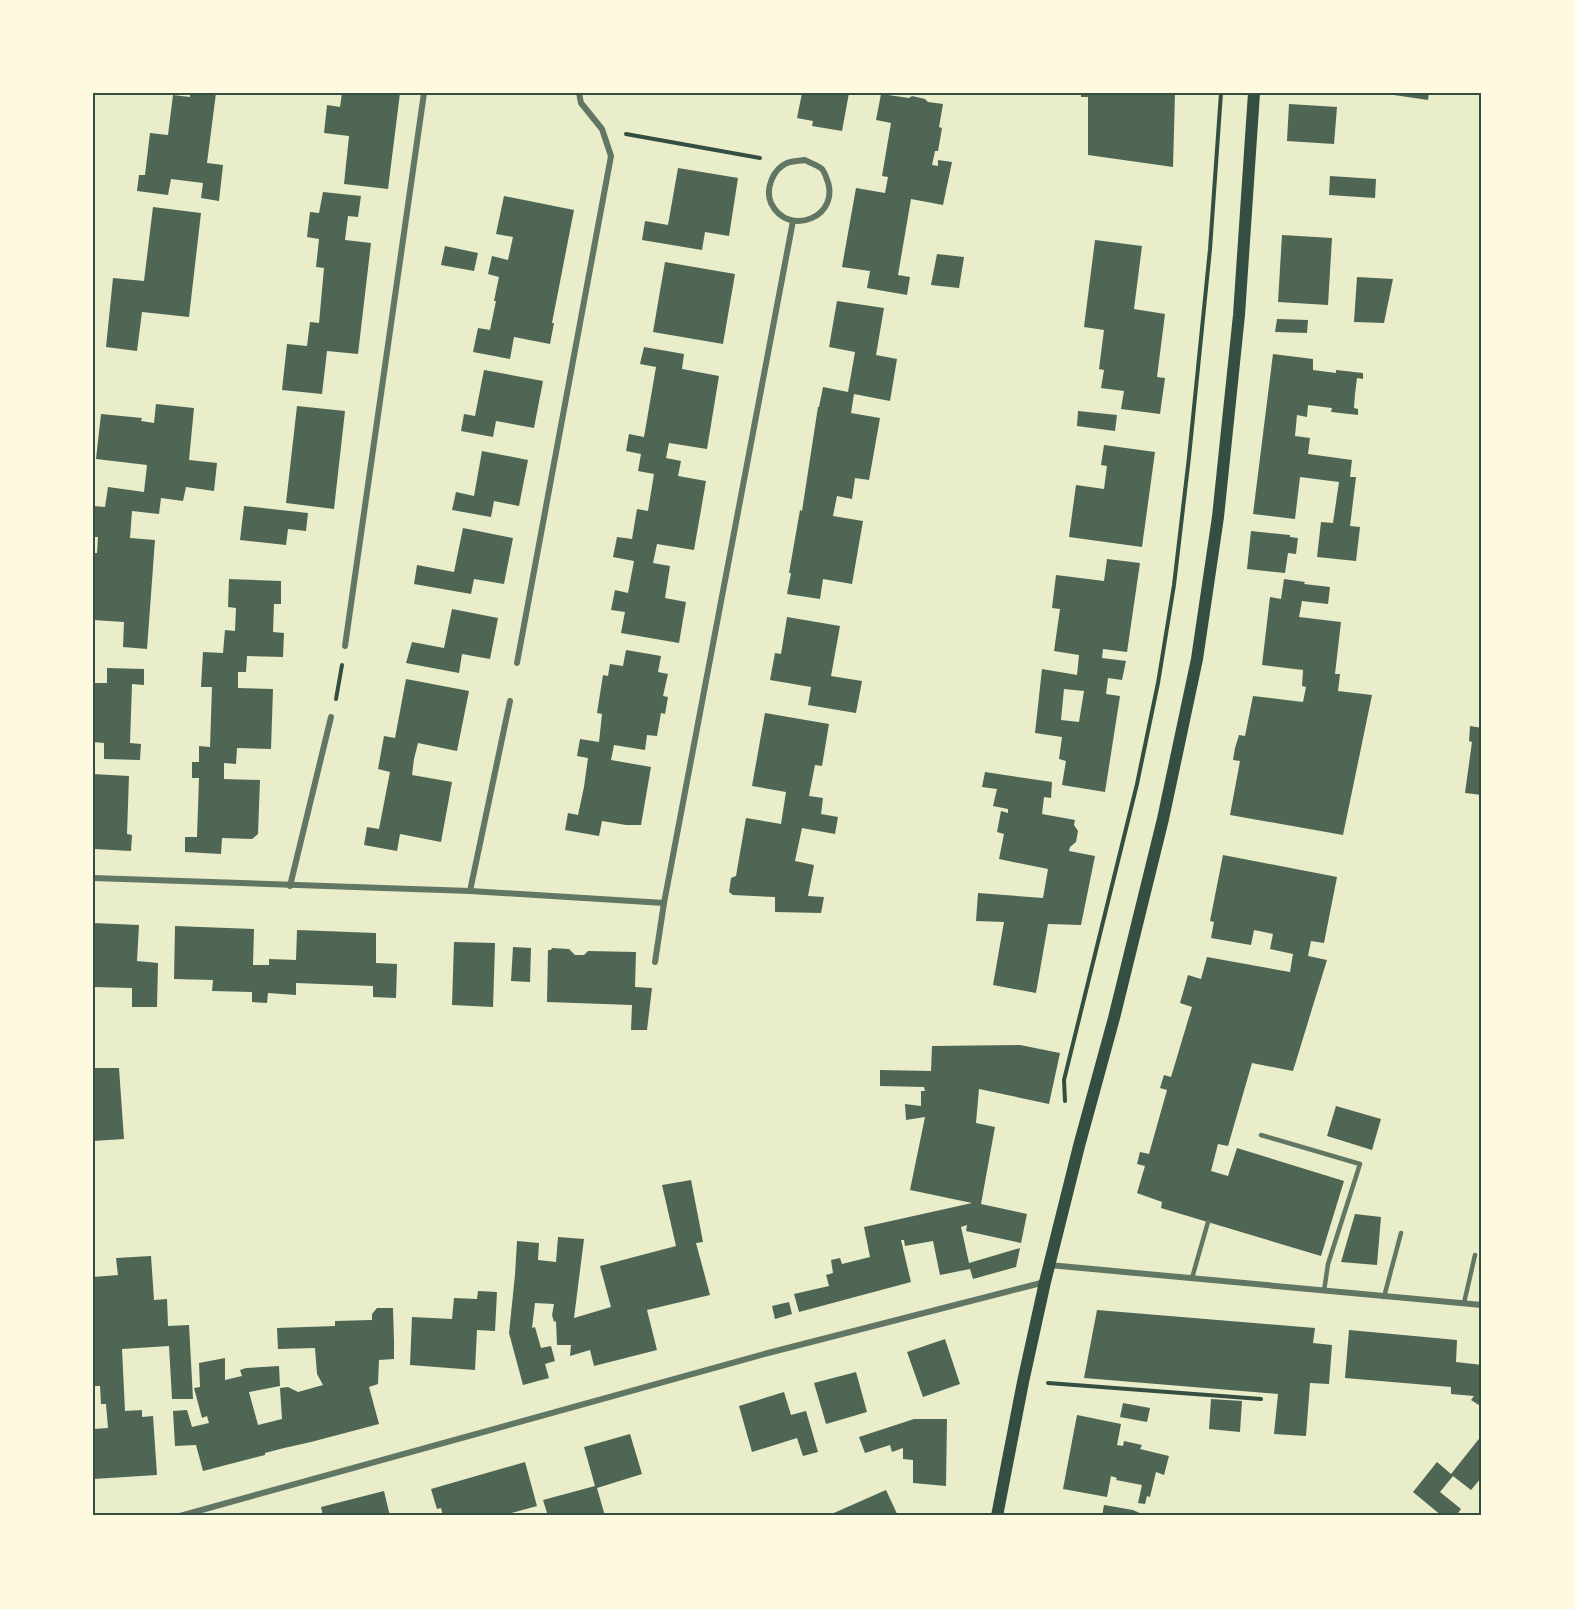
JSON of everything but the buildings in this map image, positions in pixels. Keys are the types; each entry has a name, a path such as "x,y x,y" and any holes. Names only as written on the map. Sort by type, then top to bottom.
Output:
{"main road":[{"path":"997,1516 1045,1282 1163,819 1197,659 1218,517 1239,315 1254,93"}],"street":[{"path":"345,646 424,93"},
{"path":"517,663 611,156 602,129 581,102 579,93"},
{"path":"805,160 823,169 831,187 827,206 812,219 793,221 780,214 771,202 769,187 775,173 786,163 805,160"},
{"path":"655,962 663,903 793,221"},
{"path":"470,891 510,701"},
{"path":"290,886 331,717"},
{"path":"93,878 470,891 663,903"},
{"path":"1049,1265 1482,1305"},
{"path":"180,1516 768,1353 1045,1282"}],"lane":[{"path":"1262,1135 1360,1164 1328,1264 1324,1291"},
{"path":"1192,1278 1208,1222"},
{"path":"1384,1297 1401,1233"},
{"path":"1464,1303 1475,1255"}],"path":[{"path":"1079,1146 1066,1109 1064,1080 1137,784 1158,683 1174,585 1209,261 1221,93"},
{"path":"602,129 786,163"},
{"path":"331,717 345,646"},
{"path":"1023,1382 1261,1399"}]}
